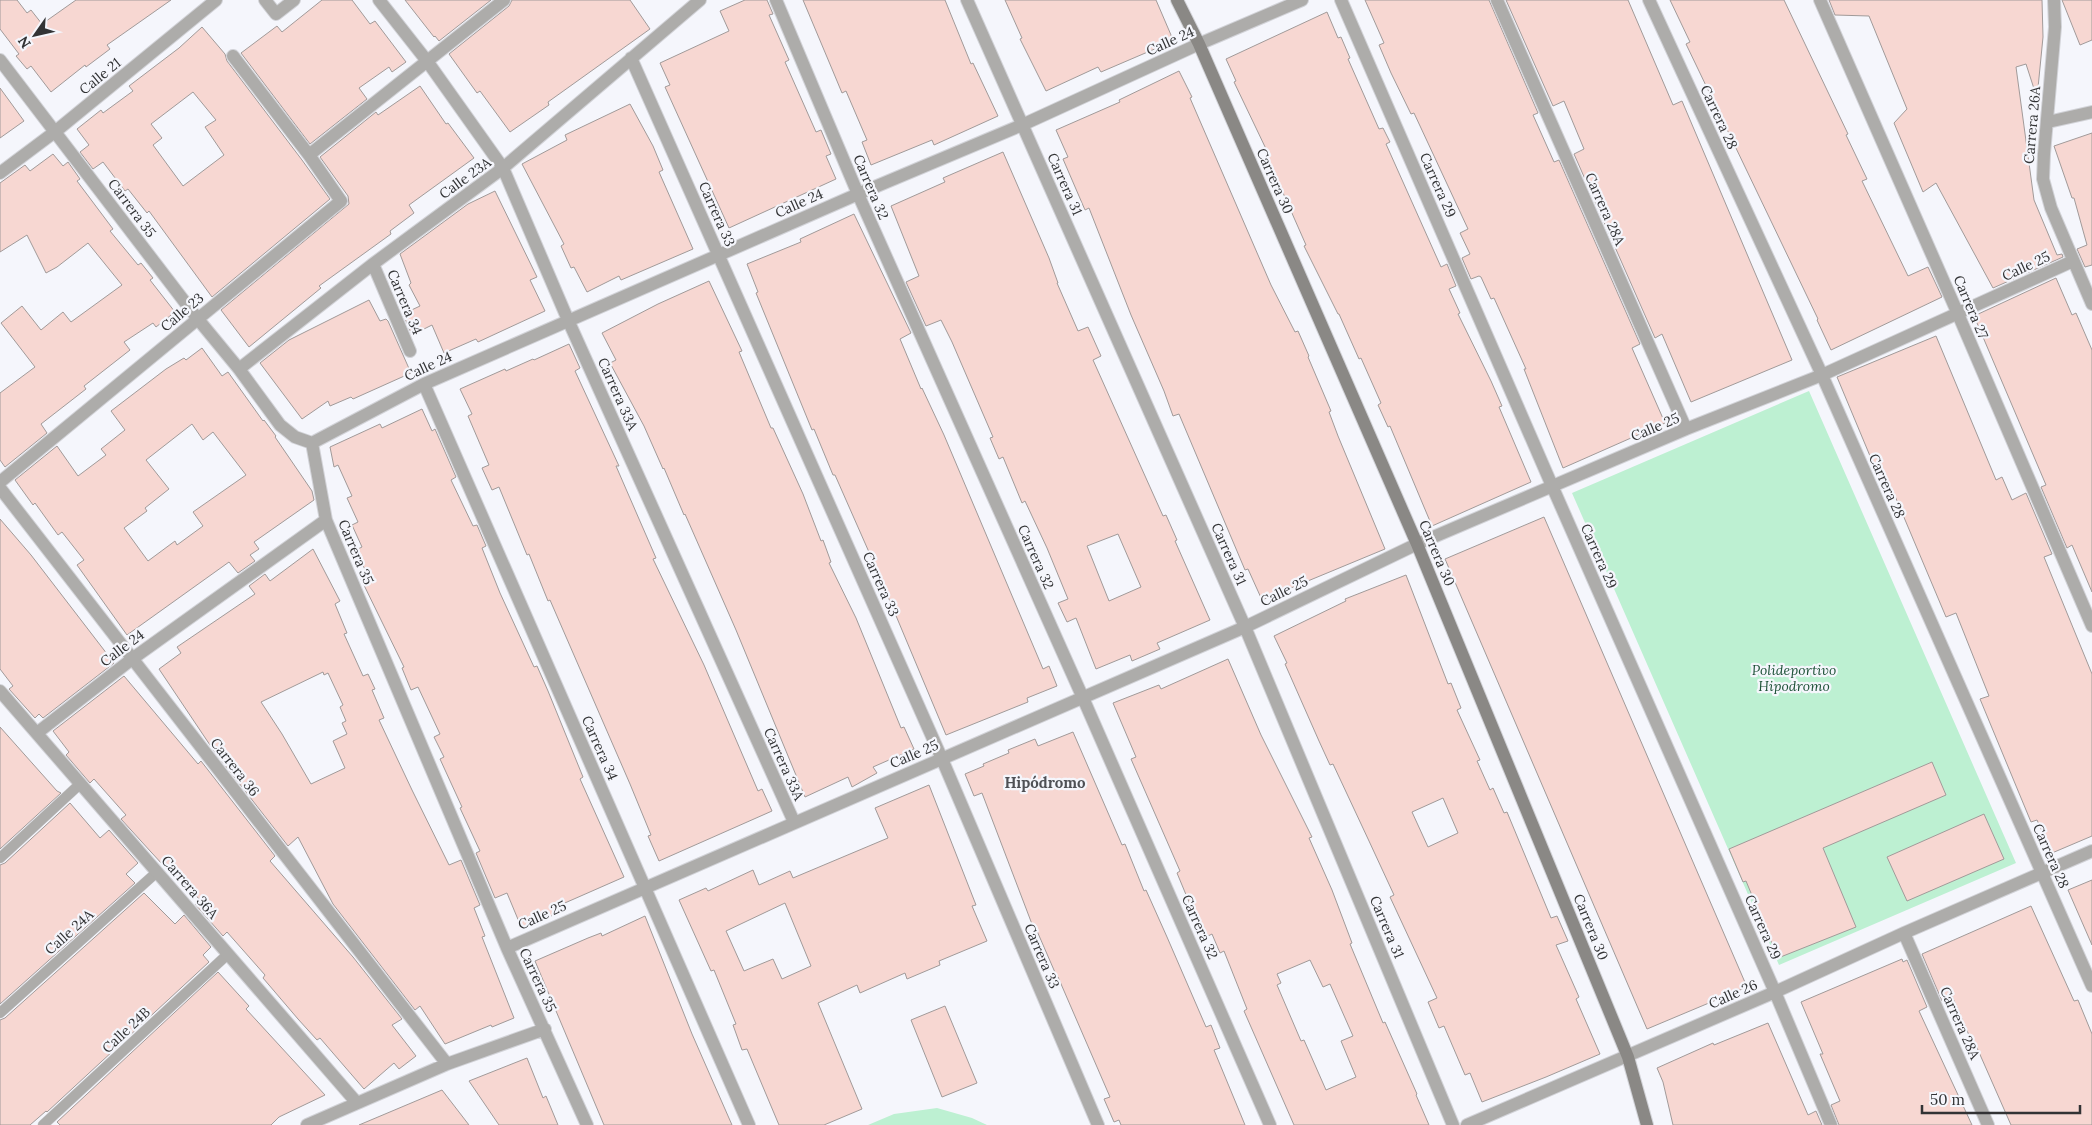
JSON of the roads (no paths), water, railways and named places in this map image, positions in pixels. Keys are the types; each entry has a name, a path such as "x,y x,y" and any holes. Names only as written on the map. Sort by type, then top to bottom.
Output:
{"street":[{"name":"Calle 21","path":"0,173 56,132 216,0"},
{"path":"265,0 276,14 294,0"},
{"name":"Carrera 33A","path":"380,0 427,61 503,168 568,320 794,822"},
{"path":"310,155 504,0"},
{"name":"Calle 23A","path":"239,369 373,264 503,168 700,0"},
{"name":"Carrera 32","path":"776,0 858,194 1083,698 1270,1125"},
{"name":"Carrera 31","path":"967,0 1245,626 1453,1125"},
{"name":"Carrera 30","path":"1178,0 1199,44 1417,544 1628,1057 1647,1125"},
{"name":"Calle 24","path":"312,443 424,384 719,254 1022,125 1199,44 1302,0"},
{"name":"Carrera 29","path":"1341,0 1775,992 1831,1125"},
{"name":"Carrera 28A","path":"1497,0 1686,429"},
{"name":"Carrera 28","path":"1649,0 1822,375 2092,986"},
{"name":"Carrera 27","path":"1820,0 2092,626"},
{"name":"Carrera 26A","path":"2054,0 2055,27 2044,154 2044,180 2052,208 2092,304"},
{"name":"Calle 23","path":"0,482 341,201 310,155 233,56"},
{"name":"Carrera 33","path":"631,58 942,759 1098,1125"},
{"name":"Carrera 35","path":"0,60 197,318 239,369 280,425 295,437 312,443 326,520 507,948 587,1125"},
{"path":"2048,122 2092,112"},
{"name":"Calle 25","path":"507,948 1083,698 1245,626 1417,544 1553,488 1686,429 1822,375 2073,261"},
{"name":"Carrera 34","path":"373,264 410,351"},
{"name":"Carrera 34","path":"424,384 748,1125"},
{"name":"Carrera 36","path":"0,488 447,1064"},
{"name":"Calle 24","path":"37,733 132,659 326,520"},
{"name":"Carrera 36A","path":"1,693 357,1103"},
{"name":"Calle 26","path":"1467,1125 1628,1057 2092,851"},
{"name":"Carrera 28A","path":"1904,933 1988,1125"},
{"path":"307,1125 447,1064 545,1029"}],"lane":[{"path":"0,858 80,784"},
{"name":"Calle 24A","path":"0,1013 156,872"},
{"name":"Calle 24B","path":"43,1125 228,954"}],"district":[{"name":"Hipódromo","path":"1045,782"}],"park label":[{"name":"Polideportivo Hipodromo","path":"1794,678"}]}
